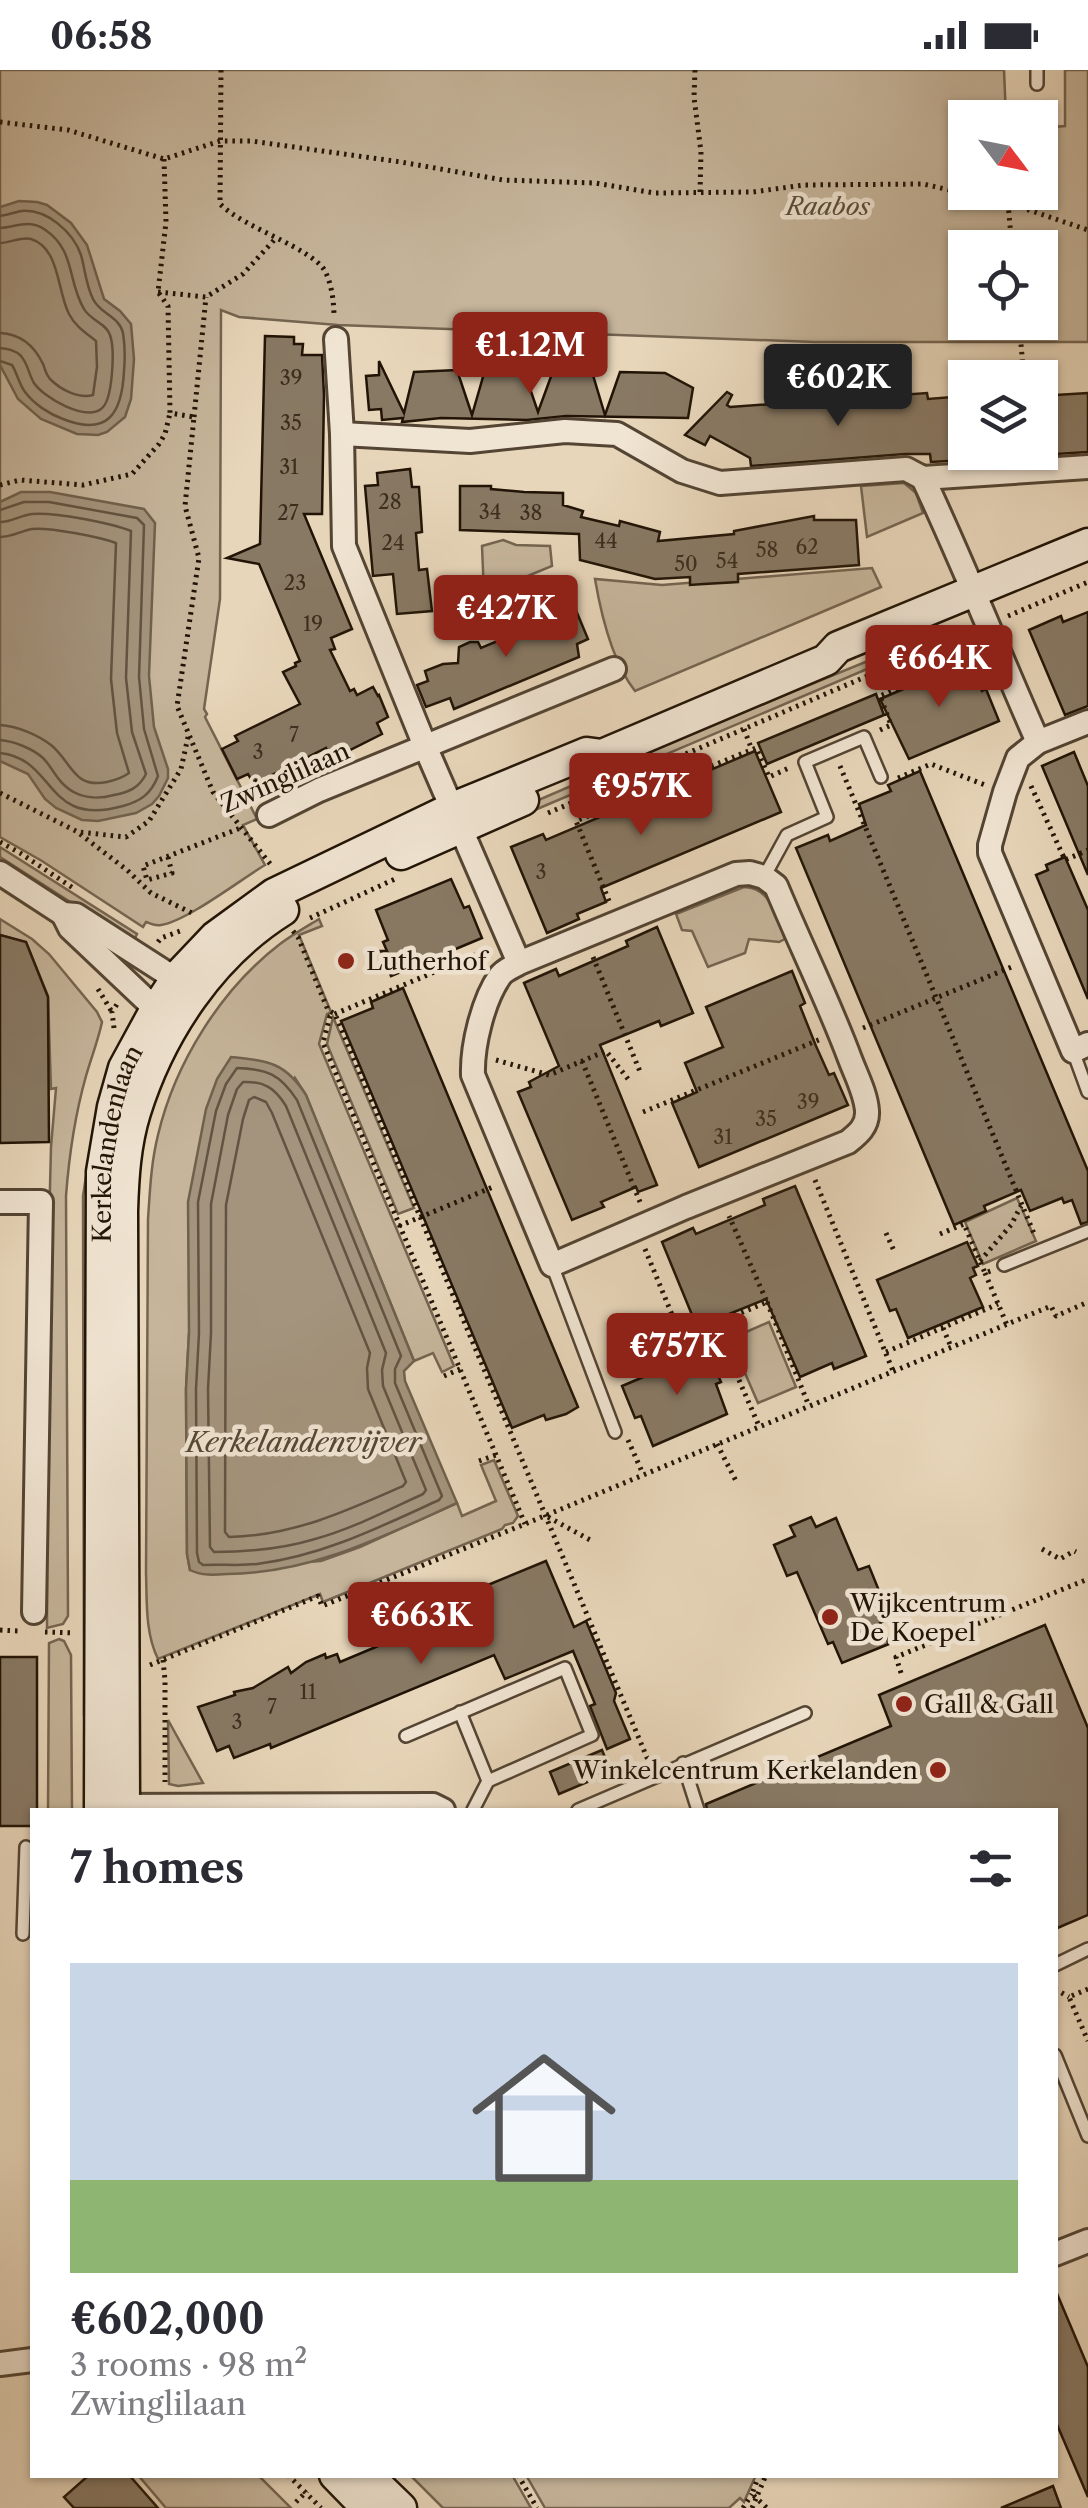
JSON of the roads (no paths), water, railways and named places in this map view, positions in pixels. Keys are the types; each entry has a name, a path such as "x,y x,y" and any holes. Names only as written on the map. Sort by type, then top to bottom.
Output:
{"street":[{"path":"336,339 344,546 519,962"},
{"path":"342,434 470,441 565,431 617,434 682,472 720,482 906,469 923,478 1088,467"},
{"path":"923,478 1038,742"},
{"name":"Kerkelandenlaan","path":"978,606 1088,544"},
{"name":"Kerkelandenlaan","path":"112,1808 100,1247 102,1172 124,1068 164,1018 215,937 274,894 456,816 588,753 602,755 826,660 838,648 978,606 1088,561"},
{"name":"Zwinglilaan","path":"269,814 614,669"},
{"path":"1080,1048 1033,958 990,854 991,834 1018,758 1038,742 1088,722"},
{"path":"0,873 63,914 76,915 186,986"},
{"path":"736,874 764,877 776,886 840,1034 863,1096 865,1124 848,1142 552,1265 473,1075 472,1054 488,1000 501,974 519,962 736,874"},
{"path":"63,914 70,928 164,1018"},
{"path":"0,1202 42,1202 34,1612"},
{"path":"112,1808 439,1808"},
{"path":"1058,2253 1088,2241"},
{"path":"0,2364 30,2360"},
{"path":"338,2478 366,2508"},
{"path":"370,2478 401,2508"}],"lane":[{"path":"764,877 787,835 827,817 804,762 864,737 881,777"},
{"path":"1080,1048 1088,1092"},
{"path":"1004,1265 1088,1230"},
{"path":"552,1265 614,1432"},
{"path":"406,1736 564,1668 592,1735 488,1781 474,1808"},
{"path":"460,1712 488,1781"},
{"path":"584,1808 806,1714"},
{"path":"683,1764 697,1808"},
{"path":"23,1934 26,1847"},
{"path":"1058,1964 1088,1949"},
{"path":"1058,2064 1088,2136"}],"water":[{"path":"19,201 47,205 71,223 87,245 104,299 131,324 131,399 125,417 107,432 77,434 41,419 18,399 0,365 0,207"},
{"path":"21,492 50,492 144,509 155,523 149,676 154,727 168,778 152,804 136,813 98,821 82,820 45,799 28,774 0,761 0,502"},
{"name":"Kerkelandenvijver","path":"231,1057 274,1065 291,1076 306,1095 414,1361 404,1371 405,1381 457,1503 318,1560 259,1572 208,1575 190,1570 187,1554 188,1202 206,1109 217,1079"}],"place":[{"name":"Lutherhof","path":"346,961"},
{"name":"Wijkcentrum De Koepel","path":"830,1617"},
{"name":"Gall & Gall","path":"904,1704"},
{"name":"Winkelcentrum Kerkelanden","path":"938,1770"}],"park label":[{"name":"Raabos","path":"828,206"}]}
